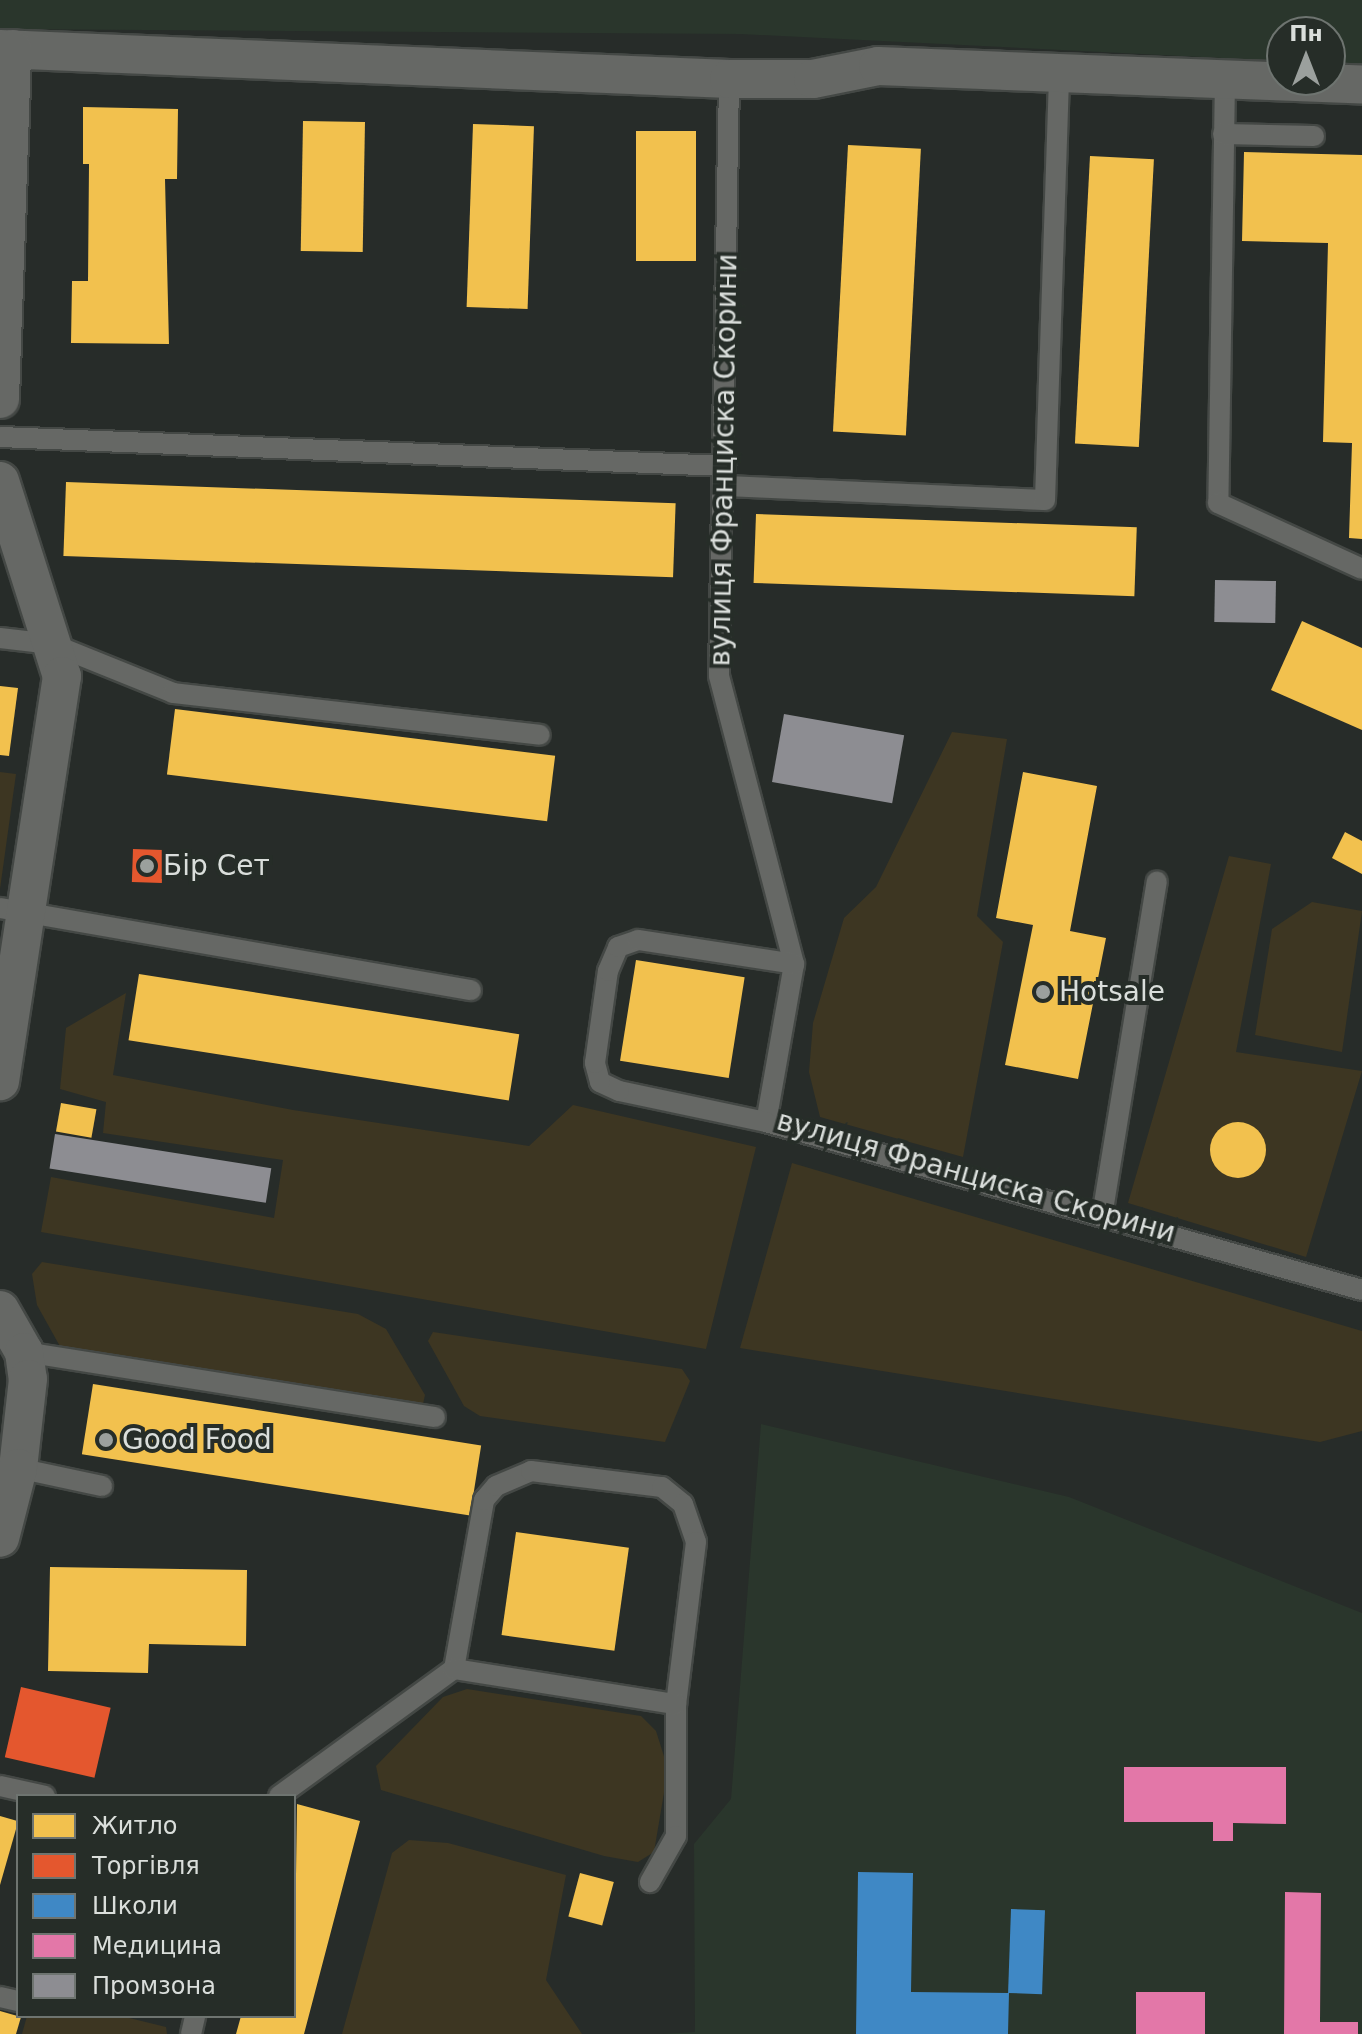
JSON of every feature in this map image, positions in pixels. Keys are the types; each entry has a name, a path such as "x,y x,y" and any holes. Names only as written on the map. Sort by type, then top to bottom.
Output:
{"street":[{"path":"0,399 6,49 729,79 813,79 878,66 1059,70 1362,85"},
{"path":"0,481 62,676 14,910 0,1081"},
{"path":"0,1538 18,1468 27,1401 8,1329"}],"lane":[{"path":"0,437 725,476 1045,500 1059,70"},
{"name":"вулиця Франциска Скорини","path":"729,79 725,476 719,676 794,964 766,1122 1362,1290"},
{"path":"1225,79 1218,503 1362,569"},
{"path":"1223,134 1314,136"},
{"path":"0,638 52,644 173,693 540,735"},
{"path":"1102,1216 1157,881"},
{"path":"14,910 471,990"},
{"path":"766,1122 619,1091 600,1082 595,1063 608,971 618,947 638,940 794,964"},
{"path":"8,1329 435,1417"},
{"path":"18,1468 102,1486"},
{"path":"282,1794 454,1669 484,1500 496,1486 531,1471 662,1487 683,1504 696,1542 676,1704 676,1836 650,1882"},
{"path":"454,1669 676,1704"},
{"path":"0,1786 36,1794"}],"shaded area":[{"path":"0,0 1362,0 1362,65 1346,64 1346,16 1266,16 1266,60 741,34 0,29"},
{"path":"952,732 1007,739 977,916 1003,942 963,1157 820,1117 809,1072 813,1023 844,918 876,887"},
{"path":"0,772 16,774 0,889"},
{"path":"1229,856 1271,864 1236,1052 1362,1071 1306,1257 1128,1203"},
{"path":"1312,902 1362,911 1342,1052 1255,1035 1272,929"},
{"path":"126,993 113,1075 293,1110 529,1146 573,1105 756,1147 706,1349 41,1232 51,1177 274,1218 283,1160 103,1133 106,1102 60,1089 66,1028"},
{"path":"792,1163 1362,1331 1362,1431 1320,1442 740,1348"},
{"path":"42,1262 358,1314 386,1329 425,1395 423,1404 62,1350 37,1305 32,1274"},
{"path":"433,1332 682,1369 690,1381 665,1442 480,1416 464,1406 428,1341"},
{"path":"761,1424 1069,1497 1362,1613 1362,2034 663,2034 695,2032 694,1844 731,1799"},
{"path":"467,1689 641,1716 656,1731 668,1769 654,1852 638,1862 604,1856 381,1790 376,1766 443,1697"},
{"path":"409,1840 448,1843 566,1875 546,1980 582,2034 342,2034 392,1853"},
{"path":"26,2018 129,2018 166,2027 167,2034 22,2034"}],"building: Житло":[{"path":"83,107 178,109 177,179 165,179 169,344 71,343 72,281 88,281 89,164 83,164"},
{"path":"303,121 365,122 363,252 301,251"},
{"path":"473,124 534,126 528,309 467,307"},
{"path":"636,131 696,131 696,261 636,261"},
{"path":"848,145 921,149 906,435 833,432"},
{"path":"1244,152 1362,155 1362,539 1349,538 1352,443 1323,442 1328,243 1242,241"},
{"path":"1090,156 1154,159 1139,447 1075,444"},
{"path":"66,482 676,503 673,577 63,556"},
{"path":"756,514 1137,527 1134,596 754,583"},
{"path":"1302,621 1362,648 1362,730 1271,690"},
{"path":"0,686 18,688 9,756 0,755"},
{"path":"175,709 555,756 547,821 167,775"},
{"path":"1023,772 1097,786 1070,931 1106,938 1078,1079 1005,1065 1033,925 996,918"},
{"path":"1345,832 1362,841 1362,874 1332,858"},
{"path":"636,960 745,977 729,1078 620,1061"},
{"path":"139,974 519,1034 509,1100 129,1040"},
{"path":"61,1103 96,1109 91,1138 56,1132"},
{"path":"1238,1122 1258,1130 1266,1150 1258,1170 1238,1178 1218,1170 1210,1150 1218,1130"},
{"path":"93,1384 481,1445 470,1516 82,1454"},
{"path":"516,1532 629,1548 614,1651 502,1635"},
{"path":"50,1567 247,1570 246,1646 149,1644 148,1673 48,1671"},
{"path":"297,1804 360,1821 304,2034 236,2034 240,2018 296,2018"},
{"path":"0,1816 16,1821 16,1829 0,1885"},
{"path":"580,1873 614,1882 602,1926 568,1916"},
{"path":"0,2011 21,2018 16,2034 0,2034"}],"building: Торгівля":[{"name":"Бір Сет","path":"133,849 163,850 162,883 132,882"},
{"path":"21,1687 111,1708 94,1778 5,1757"}],"building: Школи":[{"path":"858,1872 913,1873 911,1992 1009,1993 1008,2034 856,2034"},
{"path":"1011,1909 1045,1910 1042,1994 1008,1993"}],"building: Медицина":[{"path":"1124,1767 1286,1767 1286,1824 1233,1823 1233,1841 1213,1841 1213,1822 1124,1822"},
{"path":"1285,1892 1321,1893 1320,2022 1358,2022 1358,2034 1284,2034"},
{"path":"1136,1992 1205,1992 1205,2034 1136,2034"}],"building: Промзона":[{"path":"1215,580 1276,581 1275,623 1214,622"},
{"path":"784,714 904,735 892,803 772,782"},
{"path":"55,1134 271,1168 266,1203 50,1169"}],"place":[{"name":"Бір Сет","path":"147,866"},
{"name":"Hotsale","path":"1043,992"},
{"name":"Good Food","path":"106,1440"}]}
